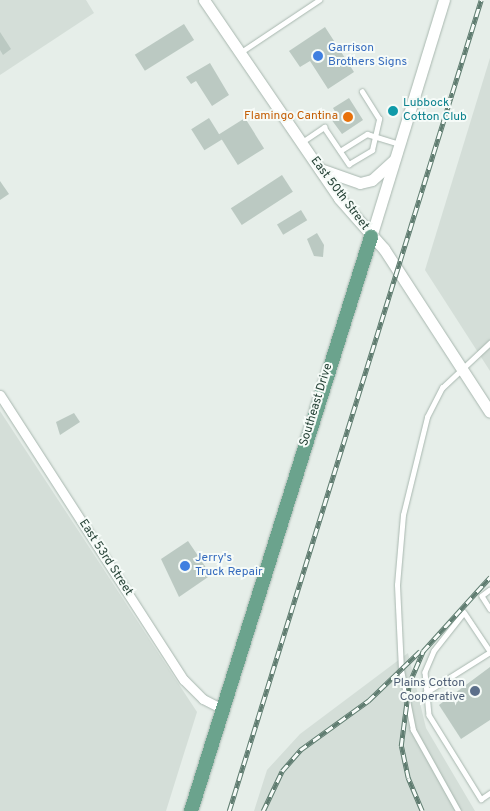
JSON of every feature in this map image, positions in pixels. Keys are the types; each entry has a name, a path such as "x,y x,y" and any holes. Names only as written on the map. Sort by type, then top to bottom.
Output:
{"main road":[{"name":"East 50th Street","path":"204,0 319,169 371,237 384,249 490,412"},
{"name":"Southeast Drive","path":"191,811 444,0"},
{"path":"319,169 348,181 365,182 395,159"}],"street":[{"name":"East 53rd Street","path":"0,396 184,680 203,699 223,709"}],"lane":[{"path":"240,53 319,0"},
{"path":"301,143 324,127 349,164 372,150 379,119 362,92"},
{"path":"340,151 367,134 400,144"},
{"path":"458,811 413,730 401,670 397,585 404,516 427,417 442,388 461,367 490,343"},
{"path":"490,590 482,596 490,609"},
{"path":"426,694 490,652 464,613 434,651 425,672 426,694 429,715 481,799 490,793"}],"shaded area":[{"path":"0,0 86,0 94,13 0,75"},
{"path":"490,58 490,371 425,270"},
{"path":"0,411 197,712 166,811 0,811"},
{"path":"408,653 426,728 475,811 254,811 267,770 300,734"}],"building":[{"path":"184,24 194,40 145,71 135,55"},
{"name":"Garrison Brothers Signs","path":"325,27 354,72 328,89 310,61 300,67 289,51"},
{"path":"0,32 11,49 3,55 0,50"},
{"path":"210,63 229,95 212,106 196,81 191,84 186,77"},
{"name":"Flamingo Cantina","path":"349,98 363,120 342,134 331,119 337,115 333,108"},
{"path":"209,118 222,139 204,150 191,129"},
{"path":"245,118 264,149 238,165 219,134"},
{"path":"282,175 293,192 242,225 231,208"},
{"path":"0,181 9,194 0,200"},
{"path":"301,210 307,220 283,235 277,224"},
{"path":"317,233 324,245 323,257 314,256 307,239"},
{"path":"74,413 80,422 60,435 56,422"},
{"name":"Jerry's Truck Repair","path":"188,541 211,575 179,597 161,559"},
{"name":"Plains Cotton Cooperative","path":"490,667 490,720 461,739 439,705"}],"railway":[{"path":"229,811 481,0"},
{"path":"422,811 408,778 401,746 409,684 423,651 490,577"},
{"path":"263,811 282,771 300,750 368,701 420,651"}],"place":[{"name":"Garrison Brothers Signs","path":"318,56"},
{"name":"Lubbock Cotton Club","path":"393,111"},
{"name":"Flamingo Cantina","path":"348,117"},
{"name":"Jerry's Truck Repair","path":"185,566"},
{"name":"Plains Cotton Cooperative","path":"475,691"}]}
